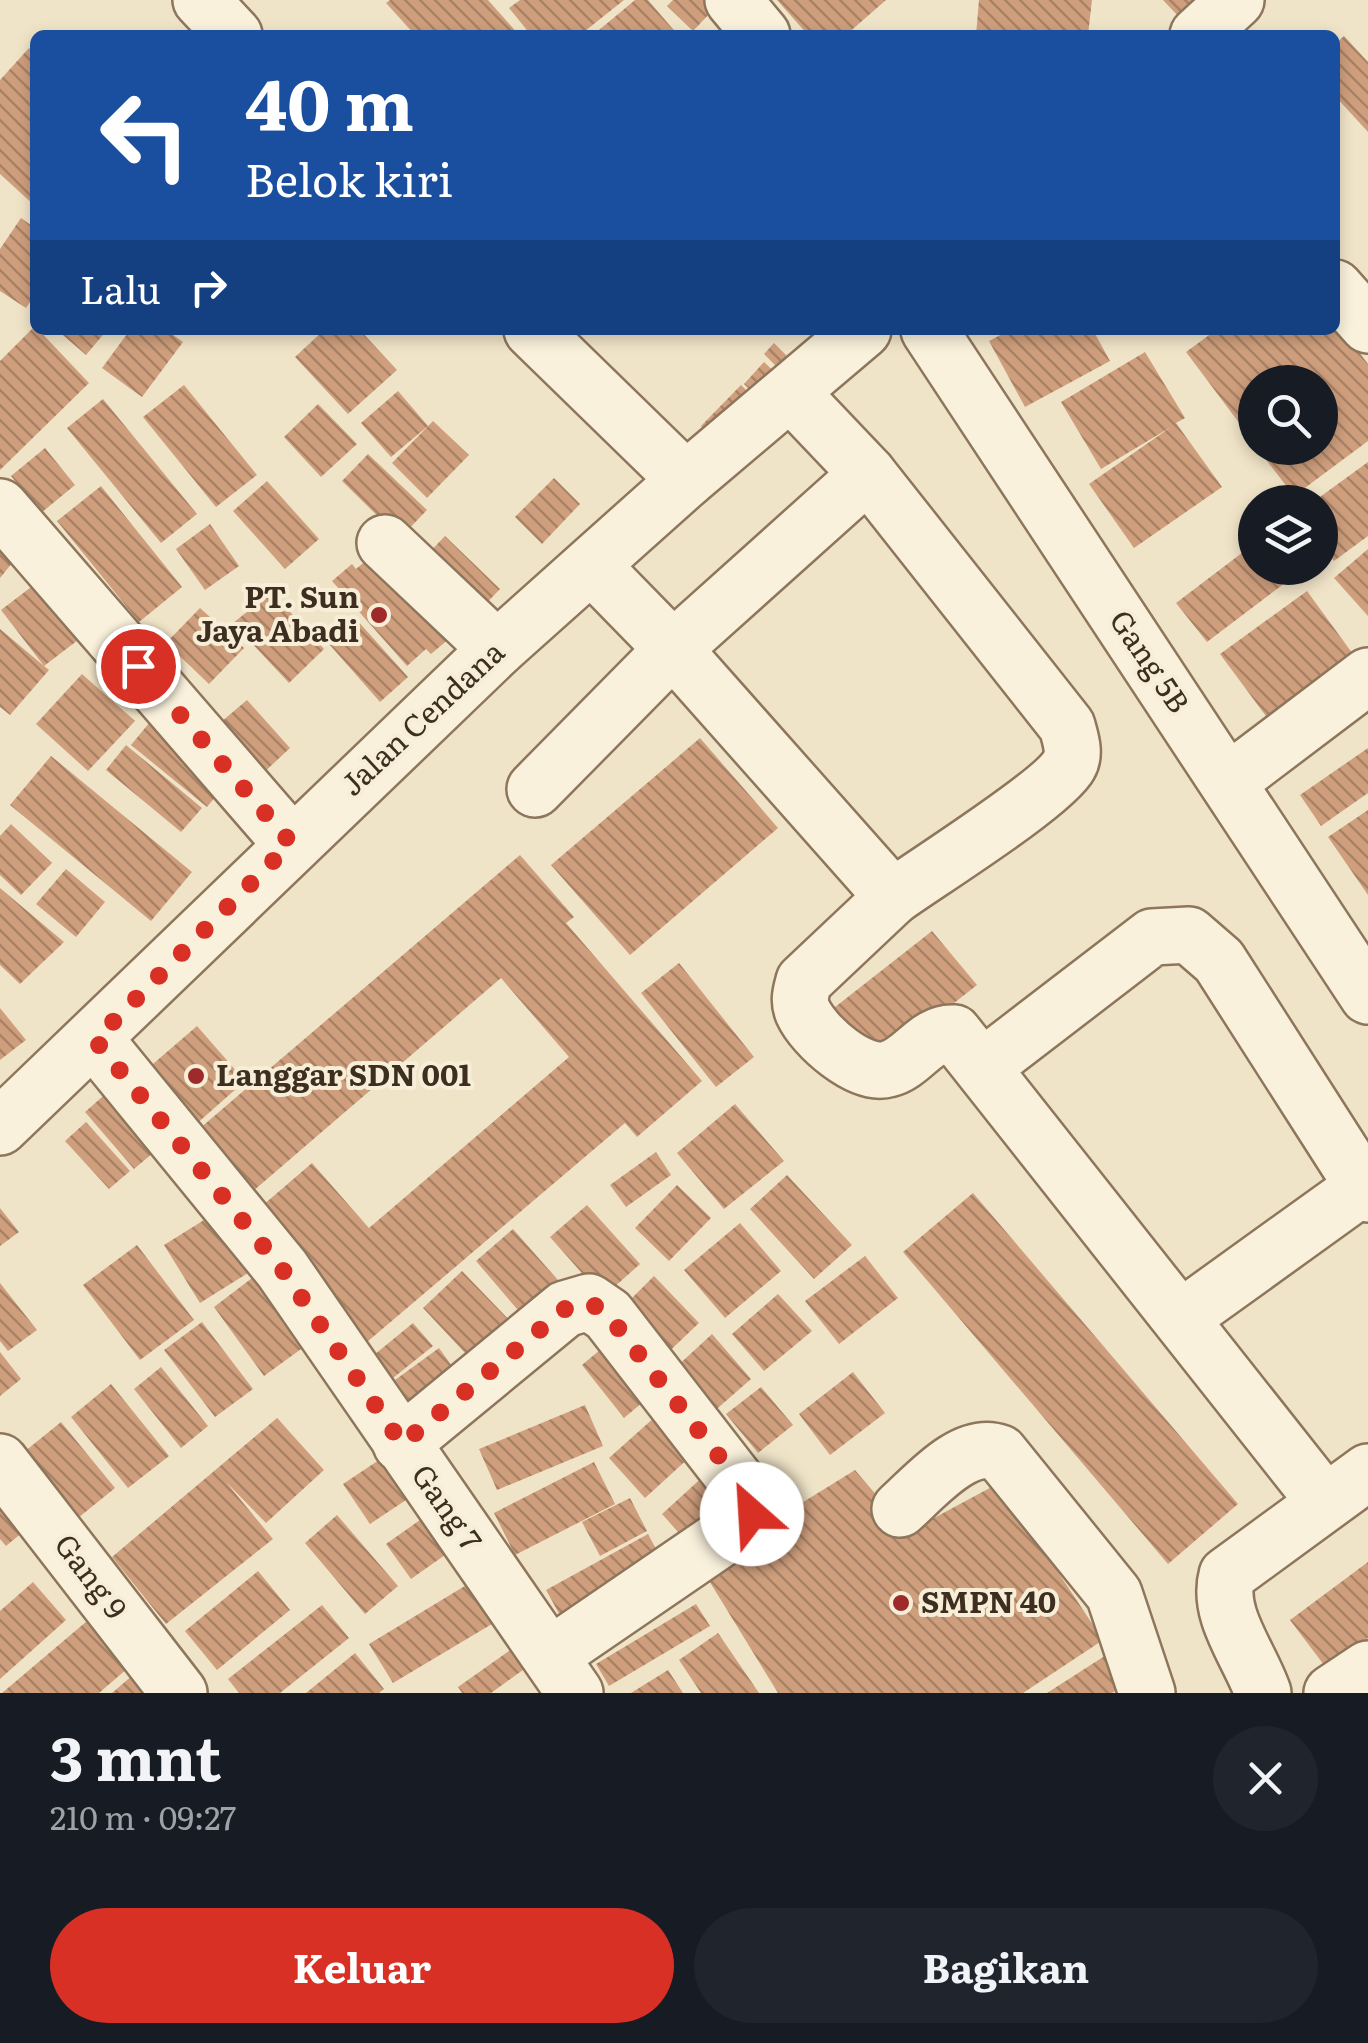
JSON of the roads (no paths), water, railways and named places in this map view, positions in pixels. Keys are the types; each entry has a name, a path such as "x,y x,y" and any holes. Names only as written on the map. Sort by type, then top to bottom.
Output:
{"street":[{"path":"201,0 229,30"},
{"path":"733,0 758,30"},
{"path":"1203,30 1236,0"},
{"path":"1340,294 1368,326"},
{"path":"537,335 686,480"},
{"name":"Jalan Cendana","path":"3,1118 95,1040 291,843 497,649 686,480 857,335"},
{"name":"Gang 5B","path":"932,335 1368,996"},
{"path":"792,394 868,474 1066,726 1072,746 1069,765 1028,801 892,897 804,982 800,998 804,1014 846,1060 866,1070 890,1069 942,1032 954,1032 1181,1318 1346,1487 1227,1575 1222,1594 1226,1612 1262,1693"},
{"path":"534,789 673,649 868,474"},
{"path":"0,507 291,843"},
{"path":"385,543 497,649"},
{"path":"592,566 673,649 892,897"},
{"path":"1228,782 1368,676"},
{"path":"984,1066 1152,937 1188,935 1218,961 1366,1190 1181,1318"},
{"name":"Gang 7","path":"95,1040 282,1269 563,1674"},
{"path":"402,1444 565,1309 589,1302 608,1315 752,1501 752,1514 742,1525 563,1674"},
{"path":"900,1508 948,1466 978,1452 993,1450 1016,1468 1114,1594 1148,1693"},
{"name":"Gang 9","path":"0,1462 171,1690"},
{"path":"1332,1693 1368,1668"}],"place":[{"name":"PT. Sun Jaya Abadi","path":"379,615"},
{"name":"Langgar SDN 001","path":"196,1076"},
{"name":"SMPN 40","path":"901,1603"}]}
